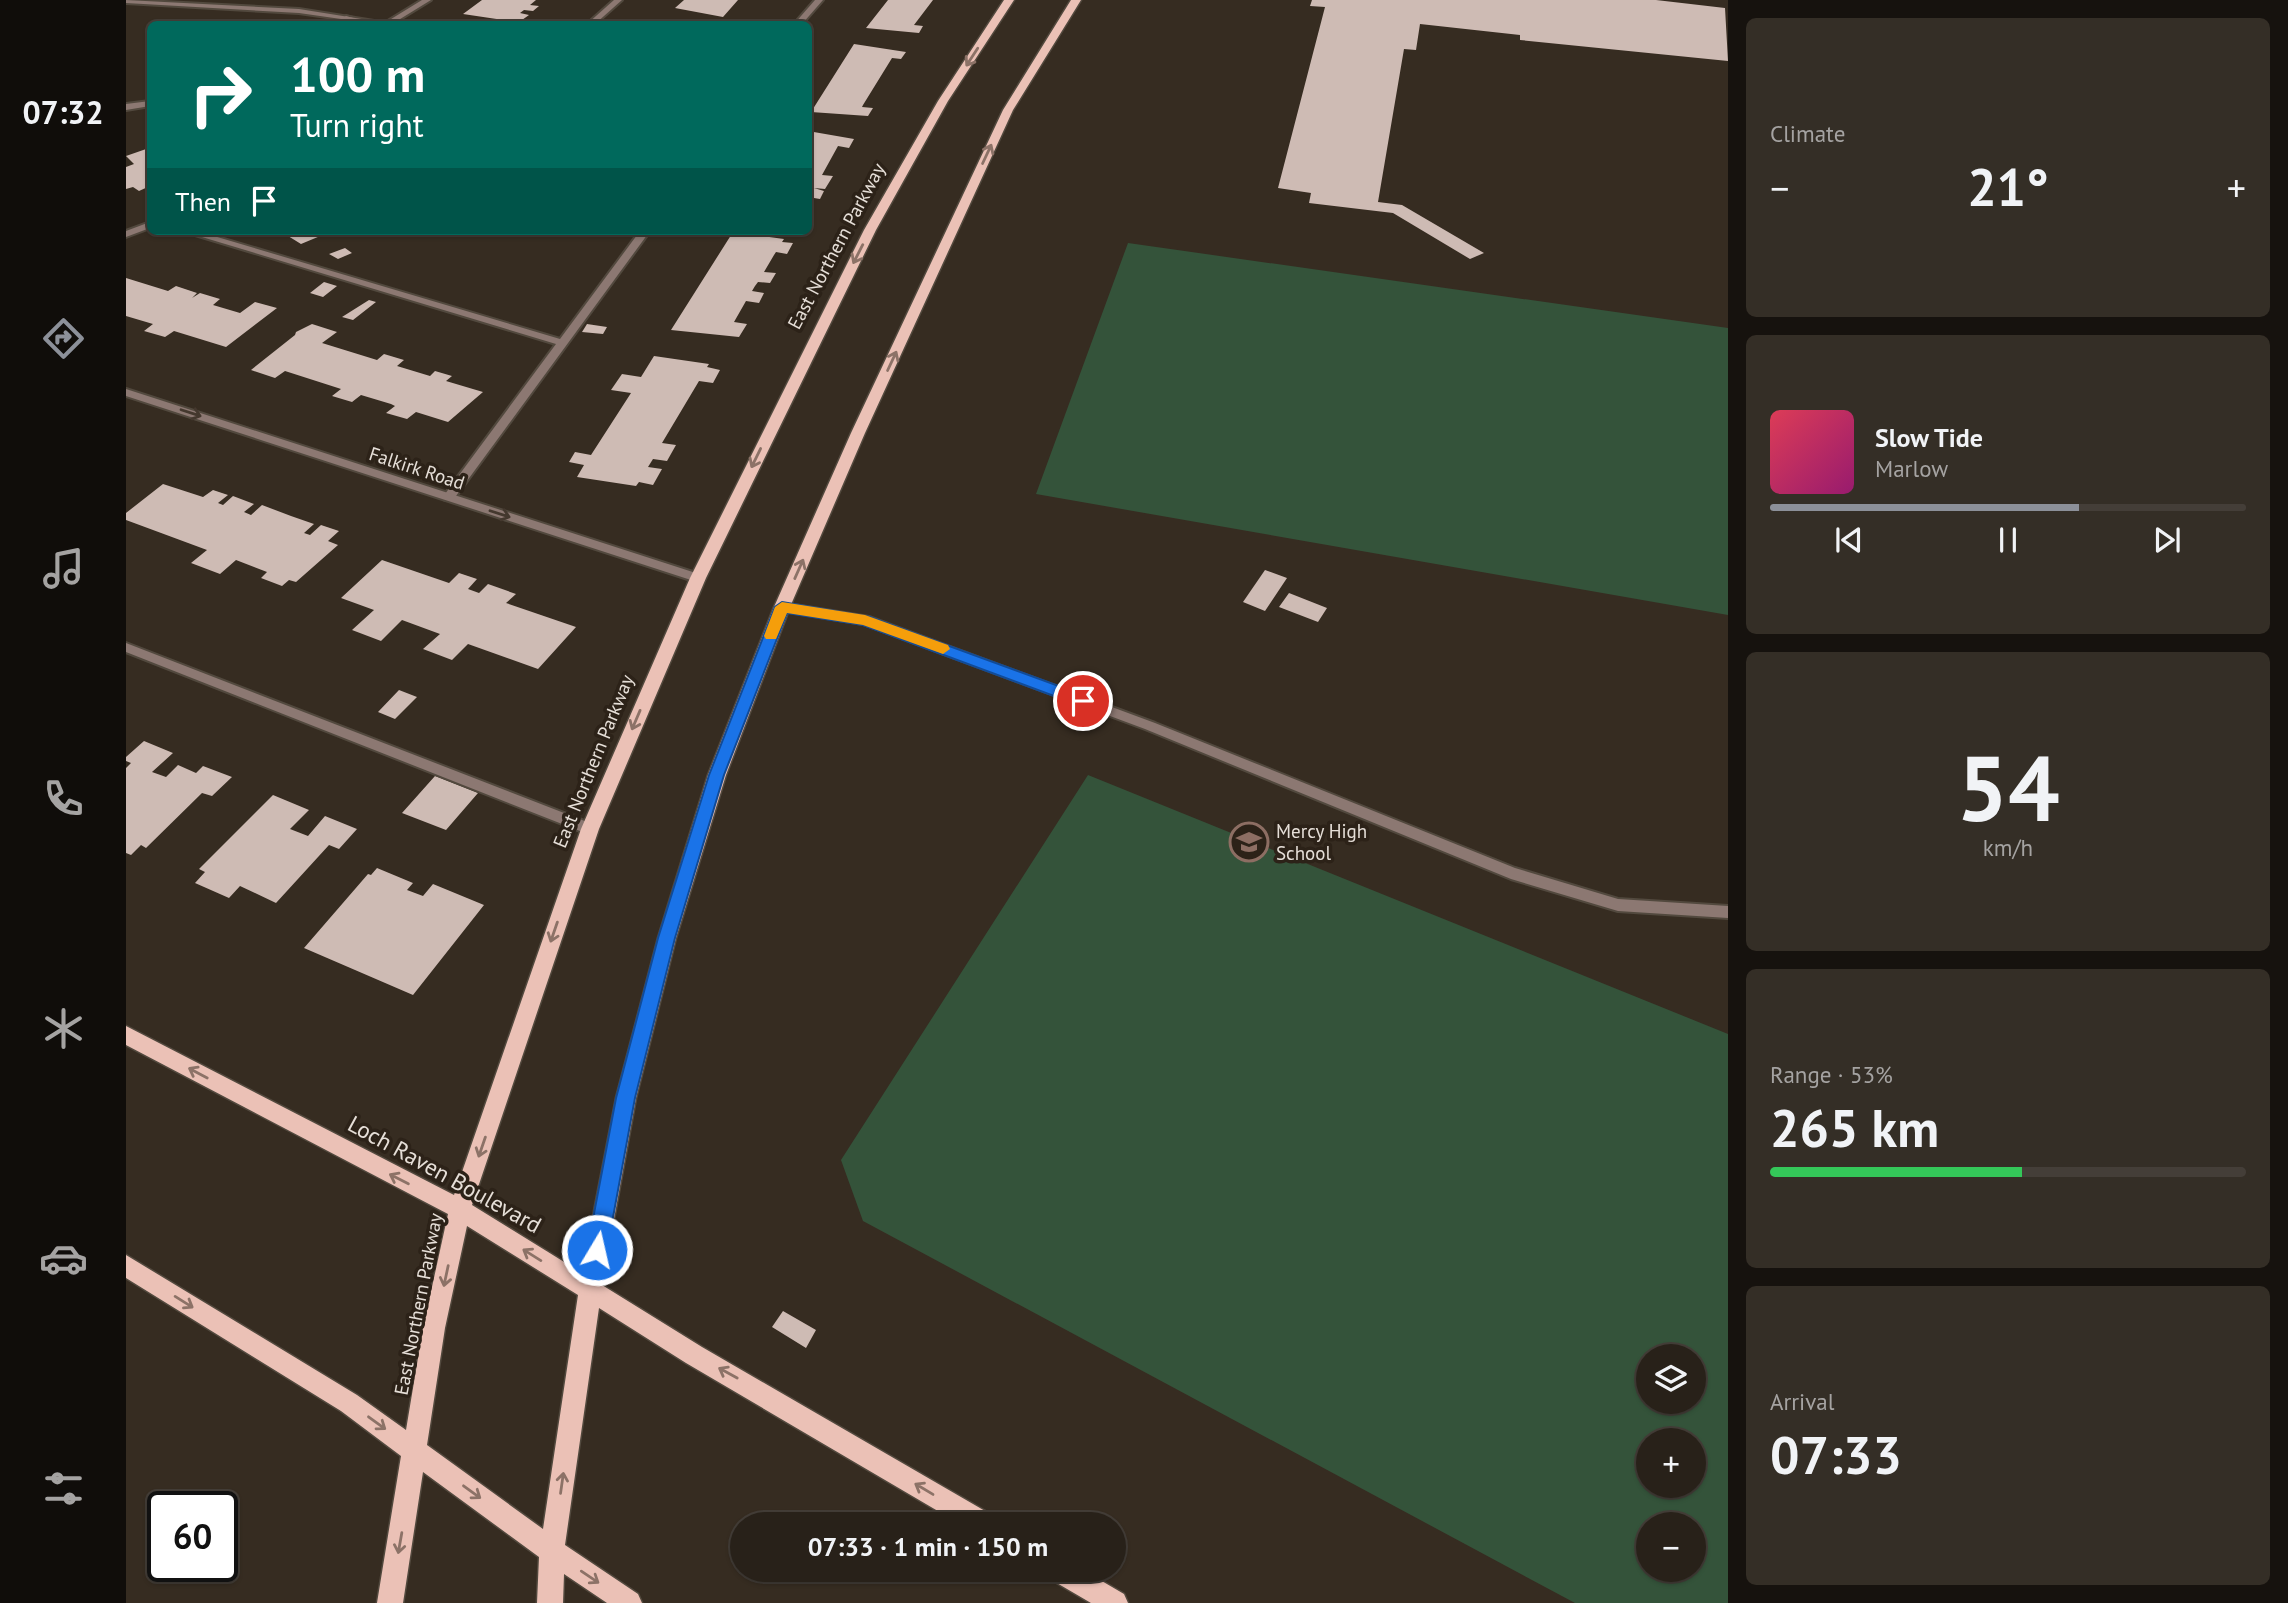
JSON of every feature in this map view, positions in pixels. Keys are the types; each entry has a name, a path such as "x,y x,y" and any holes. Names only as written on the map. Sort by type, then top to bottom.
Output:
{"main road":[{"name":"East Northern Parkway","path":"390,1603 434,1328 460,1209 590,828 698,578 870,230 943,101 1009,0"},
{"path":"550,1603 552,1551 590,1291 626,1098 667,938 717,775 782,607 864,421 1008,110 1076,0"},
{"name":"Loch Raven Boulevard","path":"126,1035 460,1209 590,1291 962,1512"},
{"path":"126,1266 337,1394 552,1551 629,1603"},
{"path":"1079,1582 1115,1603"}],"street":[{"path":"393,21 427,0"},
{"path":"594,21 618,0"},
{"path":"802,21 819,0"},
{"path":"126,1 299,10 368,21"},
{"path":"343,21 349,18"},
{"path":"126,107 147,104"},
{"path":"126,234 147,226"},
{"path":"200,235 564,343"},
{"path":"449,497 642,235"},
{"name":"Falkirk Road","path":"126,392 698,578"},
{"path":"782,607 865,620 1150,726 1511,873 1618,905 1728,912"},
{"path":"126,647 590,828"}],"green space":[{"path":"1128,243 1728,328 1728,615 1036,494"},
{"path":"1088,775 1728,1034 1728,1603 1575,1603 863,1221 841,1160"}],"building":[{"path":"482,0 536,0 530,5 539,6 533,11 524,10 520,13 529,15 522,20 510,21 463,14"},
{"path":"684,0 738,0 723,17 675,8"},
{"path":"888,0 933,0 914,25 923,26 919,33 866,28"},
{"path":"1312,0 1656,0 1725,8 1728,61 1520,40 1520,35 1420,24 1416,50 1404,49 1378,202 1402,205 1484,253 1470,259 1393,213 1309,203 1311,193 1278,188 1325,7 1310,6"},
{"path":"854,44 906,52 901,59 892,58 863,105 862,107 873,108 868,116 812,110"},
{"path":"812,132 854,139 849,148 838,146 822,175 833,176 825,189 814,188 824,191 820,199 812,198"},
{"path":"147,149 147,187 139,191 133,187 126,189 126,167 134,164 126,156"},
{"path":"286,235 323,235 301,244"},
{"path":"731,235 755,235 793,243 787,254 776,252 764,272 776,273 770,283 758,282 752,291 764,293 759,303 746,301 734,322 747,324 739,337 671,330"},
{"path":"345,248 352,253 338,259 329,254"},
{"path":"126,278 168,291 176,286 197,293 192,298 200,293 220,299 213,305 240,313 255,302 277,308 226,347 174,331 165,337 144,331 153,324 126,316"},
{"path":"324,282 337,286 323,297 310,293"},
{"path":"369,300 376,302 353,320 342,317"},
{"path":"312,324 337,332 322,343 377,360 384,354 404,360 397,366 430,376 435,371 452,376 446,381 483,392 448,422 416,412 407,419 386,413 395,406 391,404 361,395 352,402 332,396 341,389 285,371 275,378 251,370 296,332"},
{"path":"587,324 607,327 603,334 582,332"},
{"path":"654,356 709,364 707,367 720,370 713,383 699,381 662,443 676,445 667,461 653,459 648,467 662,469 653,485 639,482 636,486 577,477 584,465 569,462 575,452 591,455 631,393 611,390 622,374 641,377"},
{"path":"163,484 203,497 213,490 228,495 218,503 223,505 233,496 254,504 244,512 251,515 262,505 314,524 304,533 310,535 321,525 339,531 328,541 338,545 296,582 289,580 282,586 261,578 267,572 236,560 220,574 191,563 207,550 126,520 126,513"},
{"path":"382,560 449,583 459,573 477,579 468,589 479,593 488,584 516,594 506,603 576,627 538,669 468,644 452,660 423,649 440,634 402,620 381,641 352,630 374,610 341,598"},
{"path":"1265,570 1287,578 1265,611 1243,602"},
{"path":"1289,593 1327,608 1318,622 1279,607"},
{"path":"399,690 417,697 395,719 378,712"},
{"path":"144,741 173,753 152,772 166,777 178,765 196,773 203,766 232,777 212,796 202,793 146,848 141,845 131,855 126,853 126,768 131,763 126,761 126,757"},
{"path":"435,776 478,793 446,830 402,813"},
{"path":"273,795 309,810 290,829 308,836 325,816 357,829 339,849 329,845 276,903 240,886 229,898 195,883 205,872 199,869"},
{"path":"377,868 413,883 407,890 423,896 433,884 484,905 413,995 304,948 368,874 371,875"},
{"path":"783,1311 816,1330 806,1348 772,1327"}],"slow traffic":[{"path":"771,636 782,607 865,620 943,649"}],"place":[{"name":"Mercy High School","path":"1249,842"}],"route":[{"path":"597,1250 626,1098 667,938 717,775 782,607 865,620 1083,701"}]}
